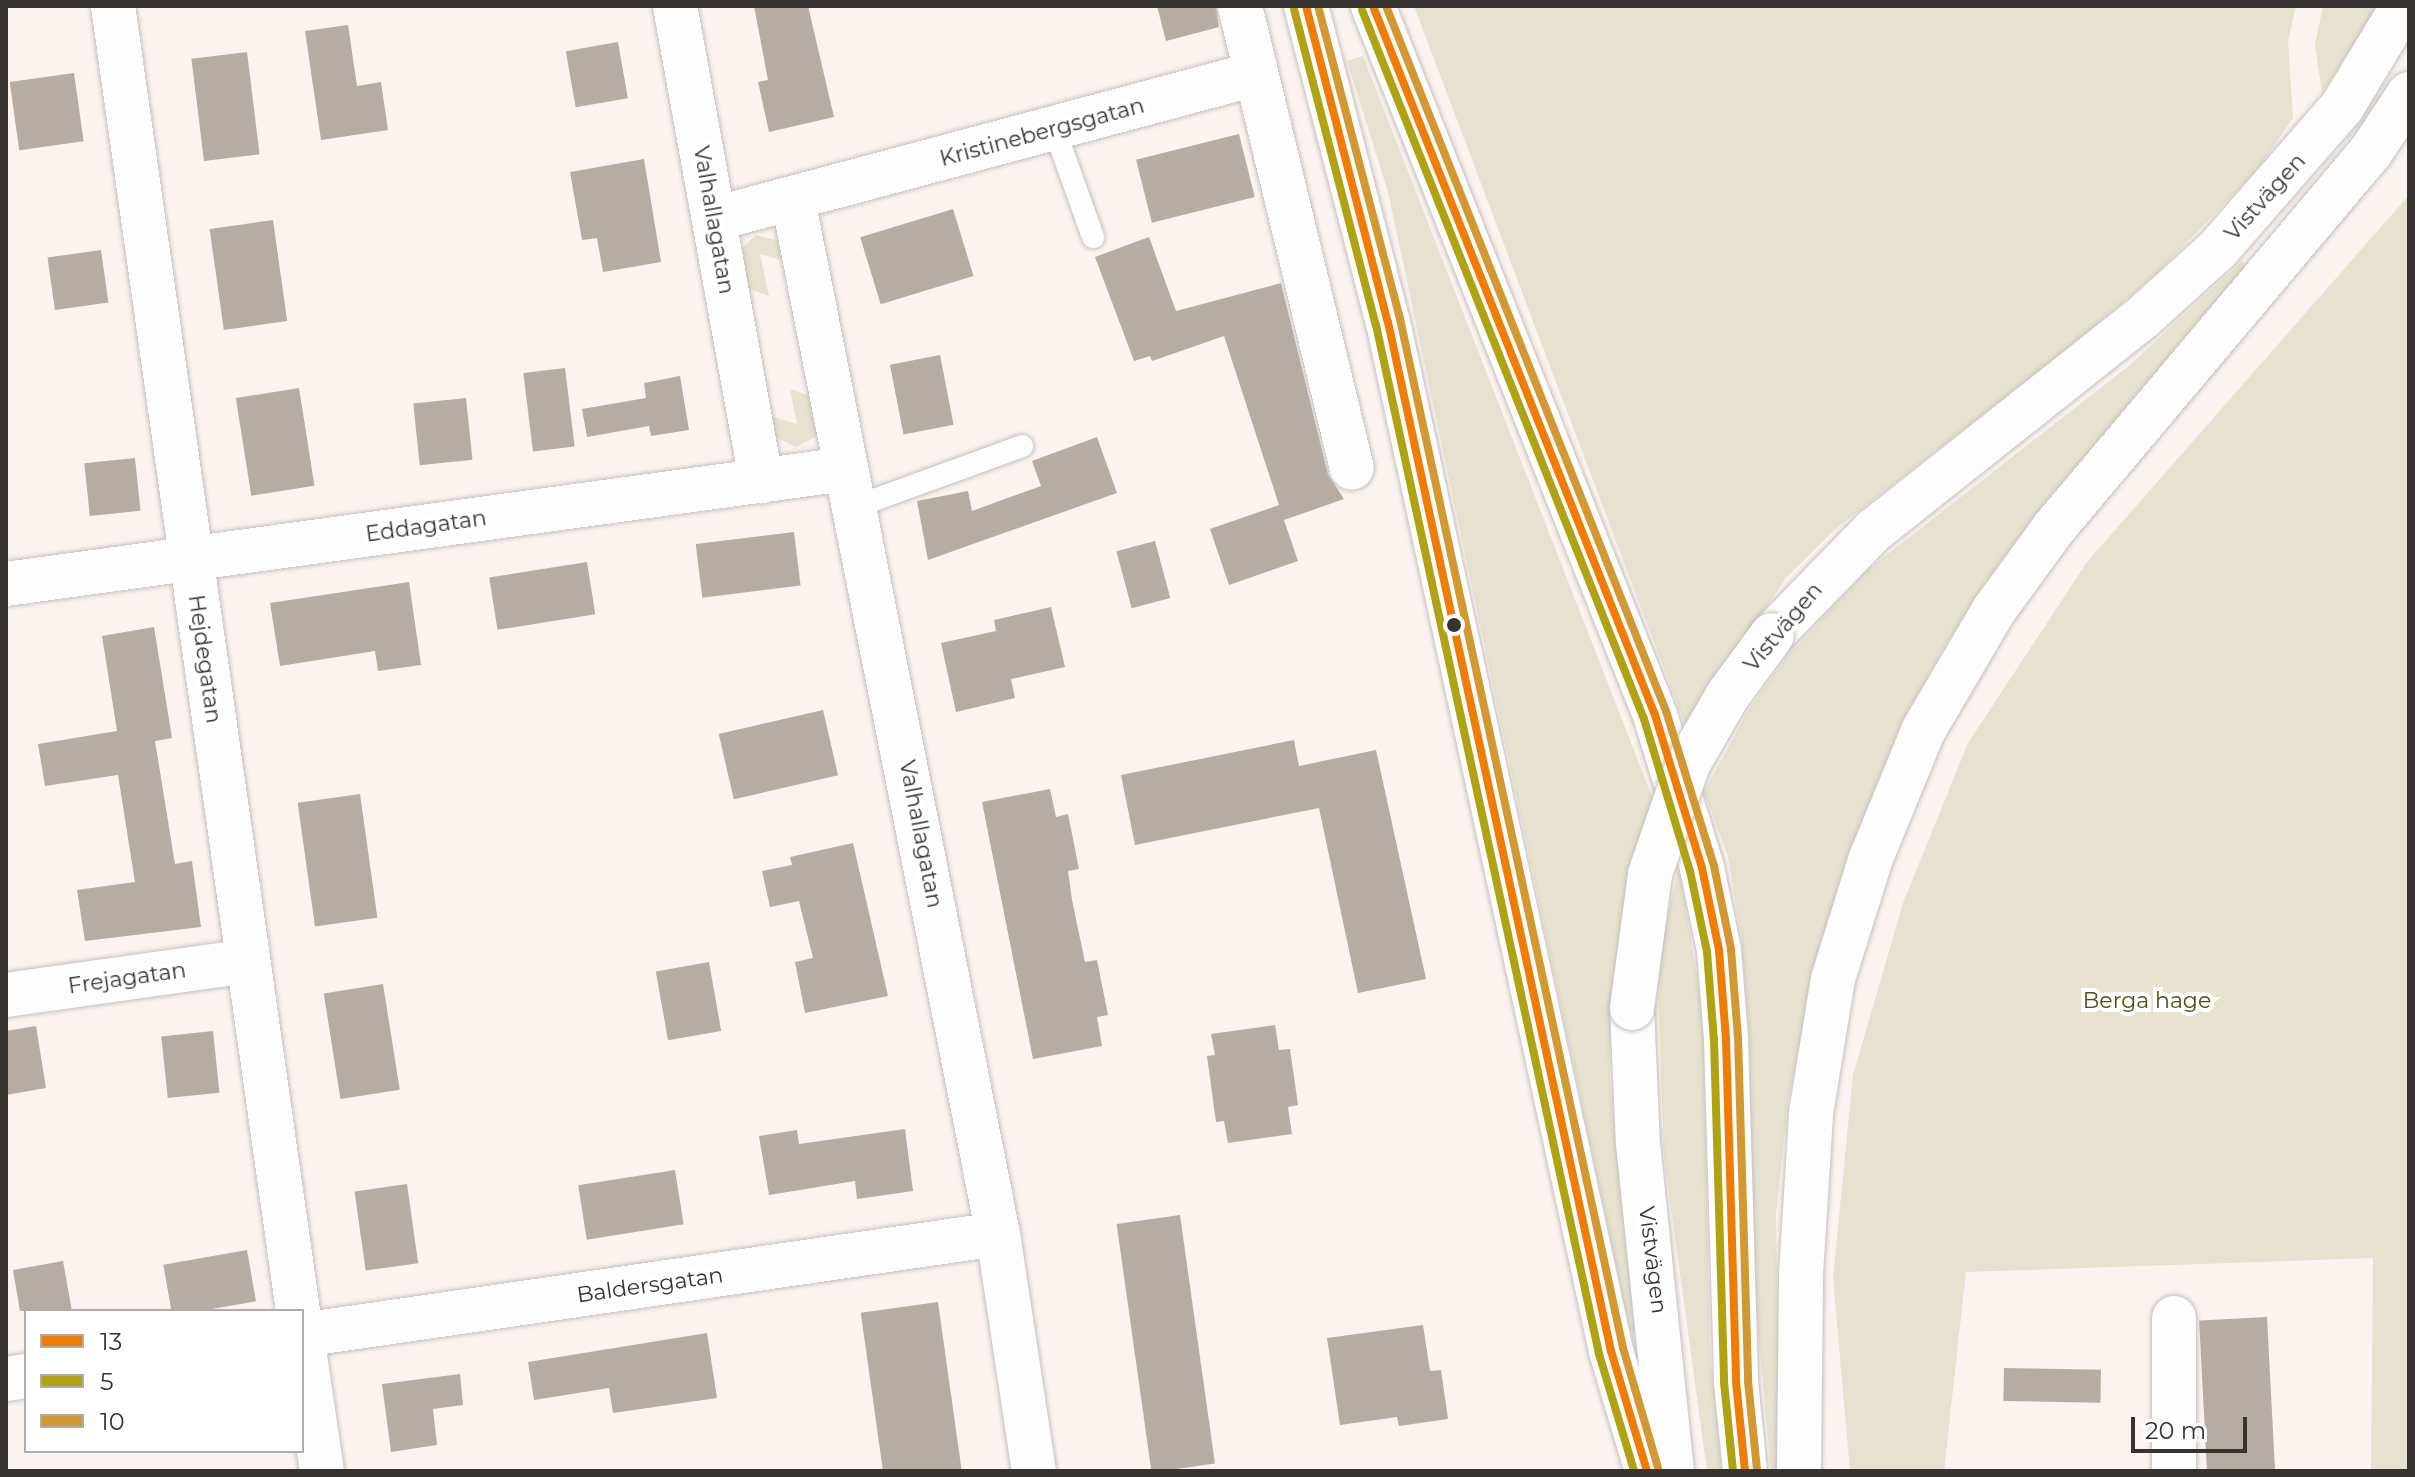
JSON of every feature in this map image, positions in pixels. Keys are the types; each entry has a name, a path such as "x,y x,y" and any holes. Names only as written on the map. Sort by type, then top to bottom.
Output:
{"main road":[{"name":"Hejdegatan","path":"113,6 298,1309"},
{"name":"Valhallagatan","path":"675,6 761,481"},
{"path":"1240,6 1352,468"},
{"path":"1306,6 1388,322 1611,1351 1647,1471"},
{"path":"1373,6 1655,715 1702,868 1719,950 1726,1039 1736,1382 1745,1471"},
{"name":"Vistvägen","path":"1672,1471 1638,1143 1632,1008 1650,874 1688,764 1728,695 1772,635 1873,531 2143,317 2218,249 2342,107 2403,6"},
{"name":"Kristinebergsgatan","path":"714,219 1255,74"},
{"path":"1799,1471 1801,1274 1811,1113 1833,979 1871,858 1923,731 1994,610 2053,529 2370,153 2409,94"},
{"name":"Valhallagatan","path":"793,200 849,488 890,673 998,1234 1034,1471"},
{"name":"Eddagatan","path":"6,584 761,481 849,488"},
{"name":"Frejagatan","path":"6,995 248,961"},
{"name":"Baldersgatan","path":"304,1336 998,1234"},
{"path":"2174,1318 2174,1471"},
{"path":"304,1350 322,1471"}],"lane":[{"path":"1054,128 1093,237"},
{"path":"849,488 1022,446"}],"green space":[{"path":"1414,6 2296,6 2288,41 2293,118 2258,169 2159,271 2078,341 1833,531 1786,578 1685,724"},
{"path":"2323,6 2379,6 2322,93 2315,45"},
{"path":"1363,56 1653,799 1622,913 1609,1069 1636,1335 1630,1330 1388,192 1347,61"},
{"name":"Berga hage","path":"2409,195 2409,1471 2371,1471 2373,1258 1966,1272 1944,1471 1850,1471 1833,1278 1853,1075 1903,903 1968,743 2087,562"},
{"path":"756,235 782,242 792,263 760,254 769,296 741,286 739,251"},
{"path":"2242,261 2247,267 2049,498 1949,639 1909,710 1845,866 1821,942 1788,1102 1776,1216 1780,1471 1771,1471 1755,1297 1749,1031 1741,936 1728,856 1704,792 1749,709 1785,659 1865,572 2131,364"},
{"path":"790,389 819,399 821,434 796,447 775,437 767,415 797,424"},
{"path":"1679,868 1703,1012 1710,1355 1722,1471 1707,1471 1664,1157 1658,988 1661,942"}],"building":[{"path":"754,6 808,6 834,117 769,132 758,82 768,80"},
{"path":"1157,6 1216,6 1219,27 1166,41"},
{"path":"348,25 357,86 381,82 388,130 321,140 305,31"},
{"path":"618,42 628,98 576,107 566,51"},
{"path":"247,52 260,154 204,161 191,59"},
{"path":"74,73 84,141 19,150 10,82"},
{"path":"1239,134 1255,197 1152,223 1136,160"},
{"path":"644,159 661,262 603,272 597,238 582,240 570,172"},
{"path":"953,209 973,276 881,304 860,237"},
{"path":"273,220 287,321 224,330 210,229"},
{"path":"1149,237 1176,311 1281,283 1328,474 1344,499 1284,520 1298,561 1229,585 1210,529 1279,505 1224,336 1152,361 1150,356 1134,361 1095,257"},
{"path":"101,250 108,302 55,310 48,258"},
{"path":"940,355 954,425 903,434 890,365"},
{"path":"565,368 575,446 533,452 523,373"},
{"path":"680,376 689,430 651,436 649,426 587,437 582,409 646,398 644,383"},
{"path":"299,388 314,486 251,496 236,398"},
{"path":"466,398 472,460 420,465 413,404"},
{"path":"1097,437 1117,493 928,560 917,501 968,491 972,511 1041,486 1032,461"},
{"path":"135,458 141,511 90,516 84,463"},
{"path":"794,532 801,586 702,598 696,544"},
{"path":"1155,541 1170,598 1132,608 1116,551"},
{"path":"587,562 595,614 498,630 489,577"},
{"path":"409,582 421,665 378,671 375,651 280,666 270,603"},
{"path":"1051,607 1065,667 1011,679 1015,698 956,712 941,643 996,631 994,620"},
{"path":"154,627 172,738 155,741 175,864 192,861 201,927 85,941 77,890 135,882 118,775 45,786 38,744 117,731 102,636"},
{"path":"823,710 838,775 734,799 719,734"},
{"path":"1294,740 1299,766 1376,750 1426,979 1358,993 1319,808 1135,845 1121,775"},
{"path":"1050,789 1056,817 1068,814 1079,869 1068,871 1072,900 1085,962 1097,960 1108,1015 1097,1017 1102,1046 1033,1059 982,802"},
{"path":"360,794 377,918 315,927 298,803"},
{"path":"853,843 888,996 805,1013 795,962 813,958 799,901 770,907 762,871 792,865 790,857"},
{"path":"709,962 721,1031 668,1040 656,971"},
{"path":"383,984 400,1090 340,1099 324,993"},
{"path":"1275,1025 1279,1050 1290,1049 1298,1105 1288,1107 1292,1134 1228,1143 1224,1121 1216,1122 1207,1056 1215,1055 1211,1034"},
{"path":"36,1026 46,1088 6,1095 6,1031"},
{"path":"213,1031 219,1093 168,1098 161,1036"},
{"path":"905,1129 913,1191 857,1199 855,1181 769,1195 759,1136 797,1130 799,1144"},
{"path":"675,1170 684,1224 587,1240 578,1185"},
{"path":"407,1184 418,1263 366,1271 355,1191"},
{"path":"1180,1215 1215,1464 1151,1471 1117,1224"},
{"path":"247,1250 256,1301 212,1309 171,1309 163,1265"},
{"path":"63,1261 72,1309 20,1311 13,1270"},
{"path":"938,1302 962,1471 883,1471 861,1313"},
{"path":"2267,1317 2275,1471 2207,1471 2199,1321"},
{"path":"1423,1325 1430,1371 1441,1370 1448,1419 1399,1426 1397,1417 1340,1425 1327,1338"},
{"path":"707,1333 717,1398 613,1413 609,1388 534,1400 528,1362"},
{"path":"2004,1368 2101,1370 2100,1403 2003,1401"},
{"path":"460,1374 463,1405 433,1409 437,1445 391,1452 382,1384"}],"transit line":[{"name":"13","path":"1306,6 1388,322 1611,1351 1647,1471"},
{"name":"10","path":"1318,6 1400,319 1623,1348 1658,1468"},
{"name":"13","path":"1373,6 1655,715 1702,868 1719,950 1726,1039 1736,1382 1745,1471"},
{"name":"10","path":"1386,6 1666,711 1714,866 1731,949 1738,1038 1748,1381 1757,1470"},
{"name":"5","path":"1294,9 1376,325 1599,1354 1634,1471"},
{"name":"5","path":"1362,10 1644,719 1690,871 1707,952 1714,1040 1724,1382 1733,1471"}]}
